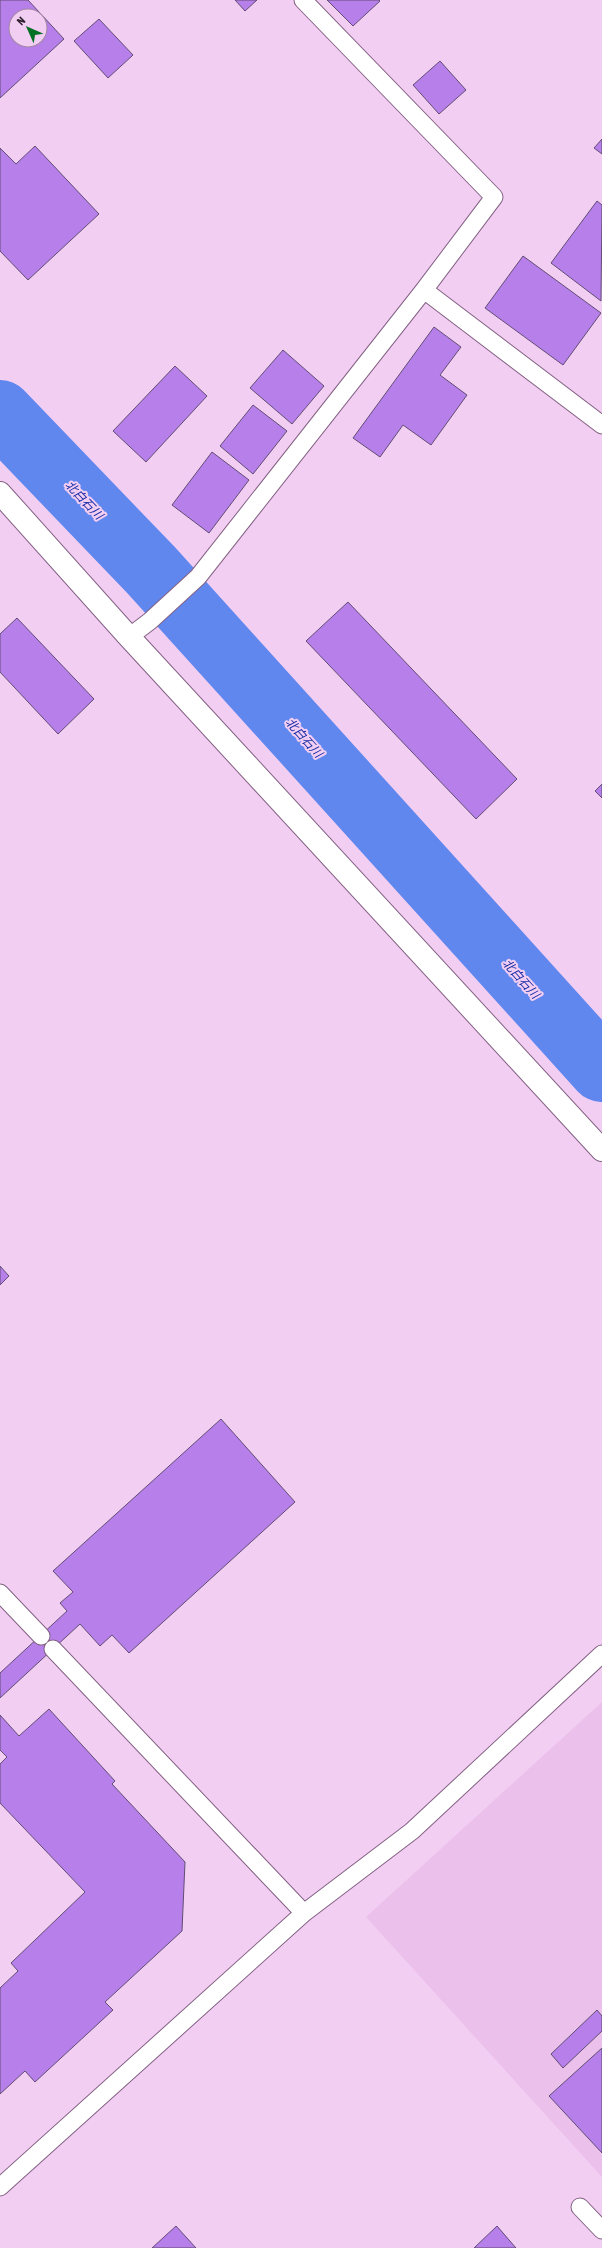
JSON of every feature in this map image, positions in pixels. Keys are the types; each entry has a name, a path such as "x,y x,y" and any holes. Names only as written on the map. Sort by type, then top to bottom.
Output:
{"street":[{"path":"0,493 129,636 602,1150"}],"lane":[{"path":"129,636 150,621 198,577 424,290 494,198 303,0"},
{"path":"424,290 602,425"},
{"path":"0,1593 41,1636"},
{"path":"53,1649 304,1913"},
{"path":"0,2186 304,1913 412,1831 602,1654"},
{"path":"580,2207 602,2230"}],"shaded area":[{"path":"602,1702 602,2177 366,1917"}],"building":[{"path":"0,0 28,0 35,8 8,8 8,48 48,48 48,22 64,39 0,98"},
{"path":"235,0 257,0 245,11"},
{"path":"327,0 379,0 380,1 353,26"},
{"path":"99,19 133,55 108,78 74,41"},
{"path":"440,61 466,90 439,114 413,85"},
{"path":"602,139 602,154 594,148"},
{"path":"35,146 99,214 28,280 0,251 0,148 16,164"},
{"path":"597,201 602,205 601,301 551,263"},
{"path":"523,256 601,313 563,365 485,308"},
{"path":"434,327 461,347 440,375 467,395 431,445 403,425 380,457 353,438"},
{"path":"283,350 324,386 292,424 250,388"},
{"path":"175,366 207,396 146,462 113,431"},
{"path":"253,405 287,431 253,474 220,446"},
{"path":"212,452 249,480 209,533 172,505"},
{"path":"348,602 517,779 476,819 306,641"},
{"path":"17,618 94,699 58,734 0,672 0,634"},
{"path":"602,784 602,798 595,791"},
{"path":"0,1266 9,1276 0,1285"},
{"path":"221,1419 295,1502 129,1653 112,1635 100,1646 80,1624 0,1698 0,1673 67,1611 60,1603 73,1592 53,1571"},
{"path":"49,1709 115,1781 112,1784 185,1862 182,1931 105,2002 113,2010 35,2082 25,2071 0,2094 0,1988 18,1971 11,1963 85,1892 0,1803 0,1764 7,1757 0,1750 0,1715 19,1736"},
{"path":"597,2010 602,2016 602,2031 563,2068 551,2054"},
{"path":"602,2048 602,2153 549,2096"},
{"path":"176,2226 196,2248 152,2248"},
{"path":"497,2226 516,2248 474,2248"}],"waterway":[{"name":"北白石川","path":"0,413 151,570 602,1069"}]}
